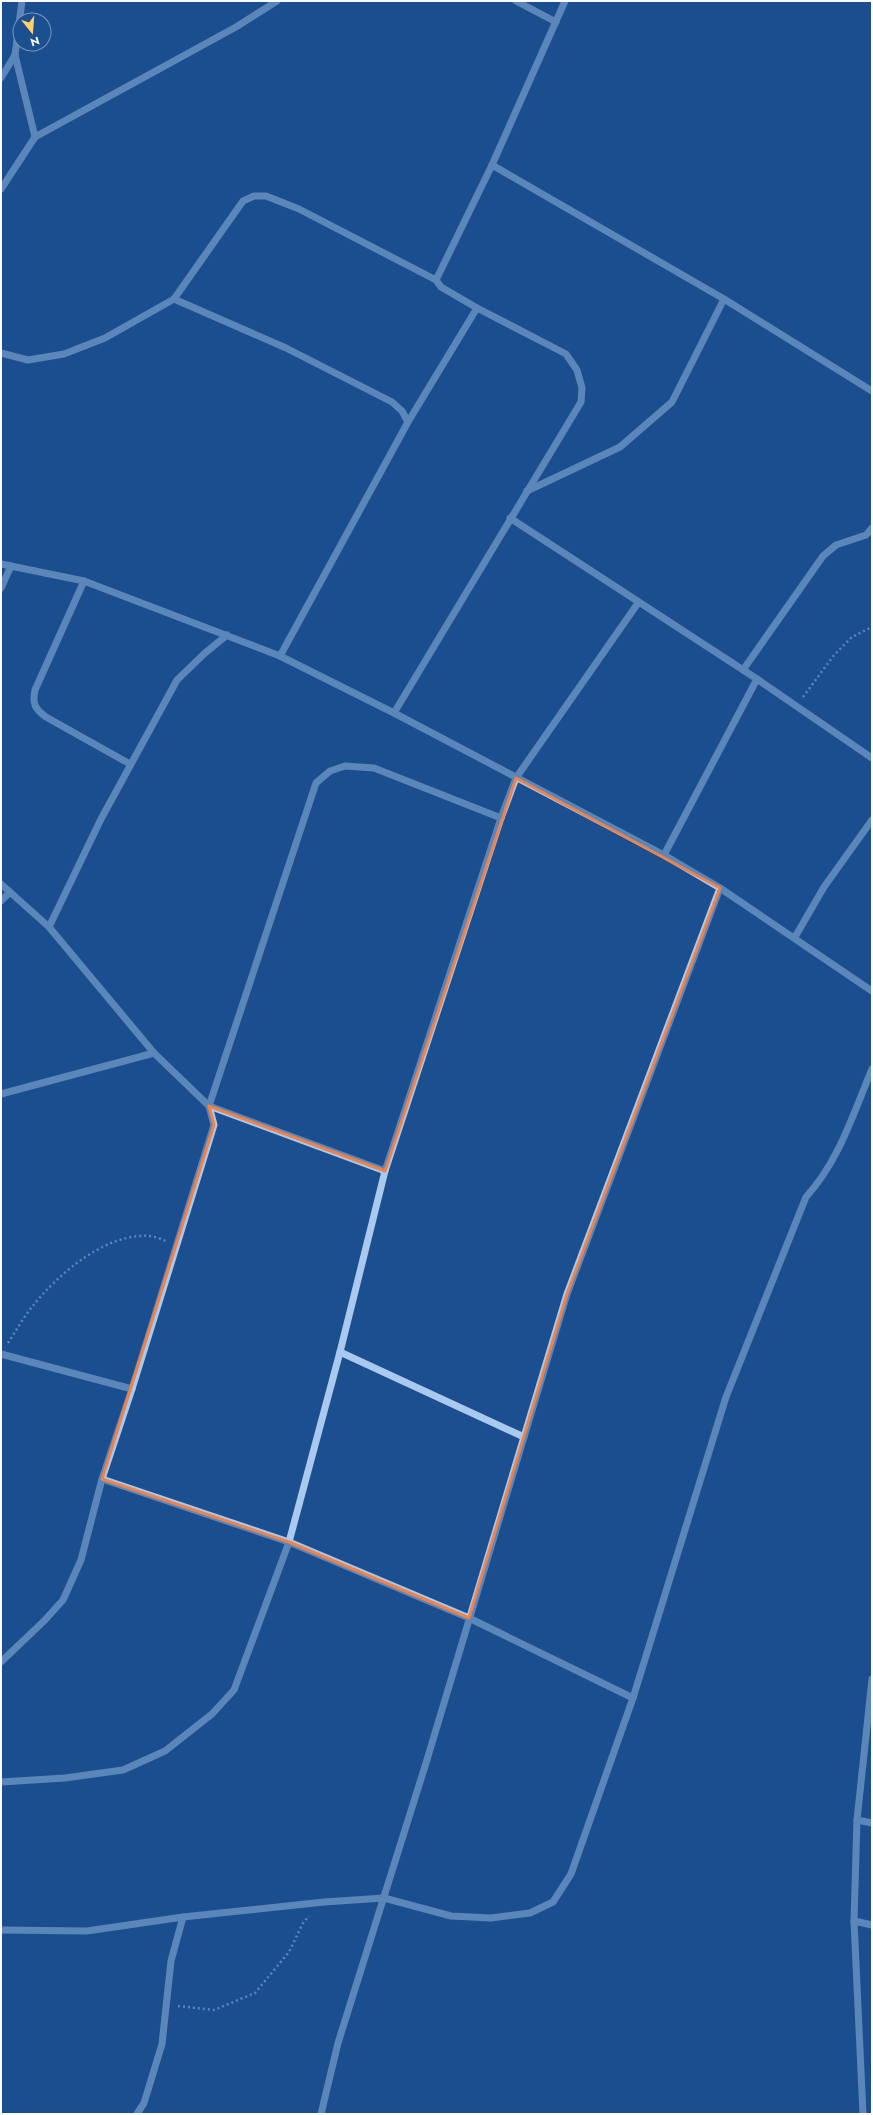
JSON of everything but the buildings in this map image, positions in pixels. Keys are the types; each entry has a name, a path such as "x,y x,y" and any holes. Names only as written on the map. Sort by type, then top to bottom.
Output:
{"street":[{"path":"22,1 15,55 35,137"},
{"path":"1,189 35,137 236,27 277,1"},
{"path":"516,1 556,22"},
{"path":"436,280 492,165 565,1"},
{"path":"1,78 15,55"},
{"path":"492,165 724,299 872,391"},
{"path":"1,353 28,360 64,354 105,338 174,298 243,200 254,196 266,196 299,209 436,280 440,287 476,308 566,354 577,370 582,388 581,402 394,713"},
{"path":"174,298 286,348 392,402 402,411 408,422"},
{"path":"526,492 620,447 672,402 724,299"},
{"path":"280,656 408,422 476,308"},
{"path":"510,518 757,679 795,707 872,758"},
{"path":"743,670 823,556 836,545 866,535 872,528"},
{"path":"1,564 84,581 280,656 394,713 664,855 720,888 872,992"},
{"path":"1,588 11,566"},
{"path":"84,581 35,690 33,700 37,710 46,717 130,764"},
{"path":"1,1782 65,1778 123,1770 165,1752 212,1714 234,1690 289,1542 340,1352 385,1171 501,818 516,778 638,602"},
{"path":"49,927 101,819 177,680 205,653 227,635"},
{"path":"664,855 757,679"},
{"path":"1,1662 45,1620 63,1600 81,1560 102,1479 132,1389 214,1125 209,1106 316,783 330,771 345,766 374,768 501,818"},
{"path":"795,938 824,887 872,820"},
{"path":"1,884 49,927 154,1053 209,1106 385,1171"},
{"path":"321,2114 338,2043 426,1763 568,1294 720,888"},
{"path":"1,901 10,892"},
{"path":"1,1094 154,1053"},
{"path":"1,1930 87,1931 183,1917 324,1902 384,1898 451,1916 491,1918 530,1913 553,1902 571,1874 633,1698 726,1397 806,1197 822,1180 835,1158 872,1069"},
{"path":"340,1352 524,1437"},
{"path":"1,1354 132,1389"},
{"path":"102,1479 289,1542 469,1618 633,1698"},
{"path":"863,2114 854,1921 857,1820 872,1681"},
{"path":"857,1820 872,1824"},
{"path":"137,2114 144,2103 162,2044 171,1961 183,1917"},
{"path":"854,1921 872,1925"}],"path":[{"path":"795,707 834,655 852,637 872,627"},
{"path":"1,1354 32,1307 67,1269 109,1243 132,1236 150,1236 176,1245"},
{"path":"166,2005 214,2010 254,1993 289,1952 303,1923 324,1902"}],"highlighted area":[{"path":"516,778 720,888 567,1294 469,1618 289,1542 102,1479 214,1125 209,1106 385,1171"}]}
